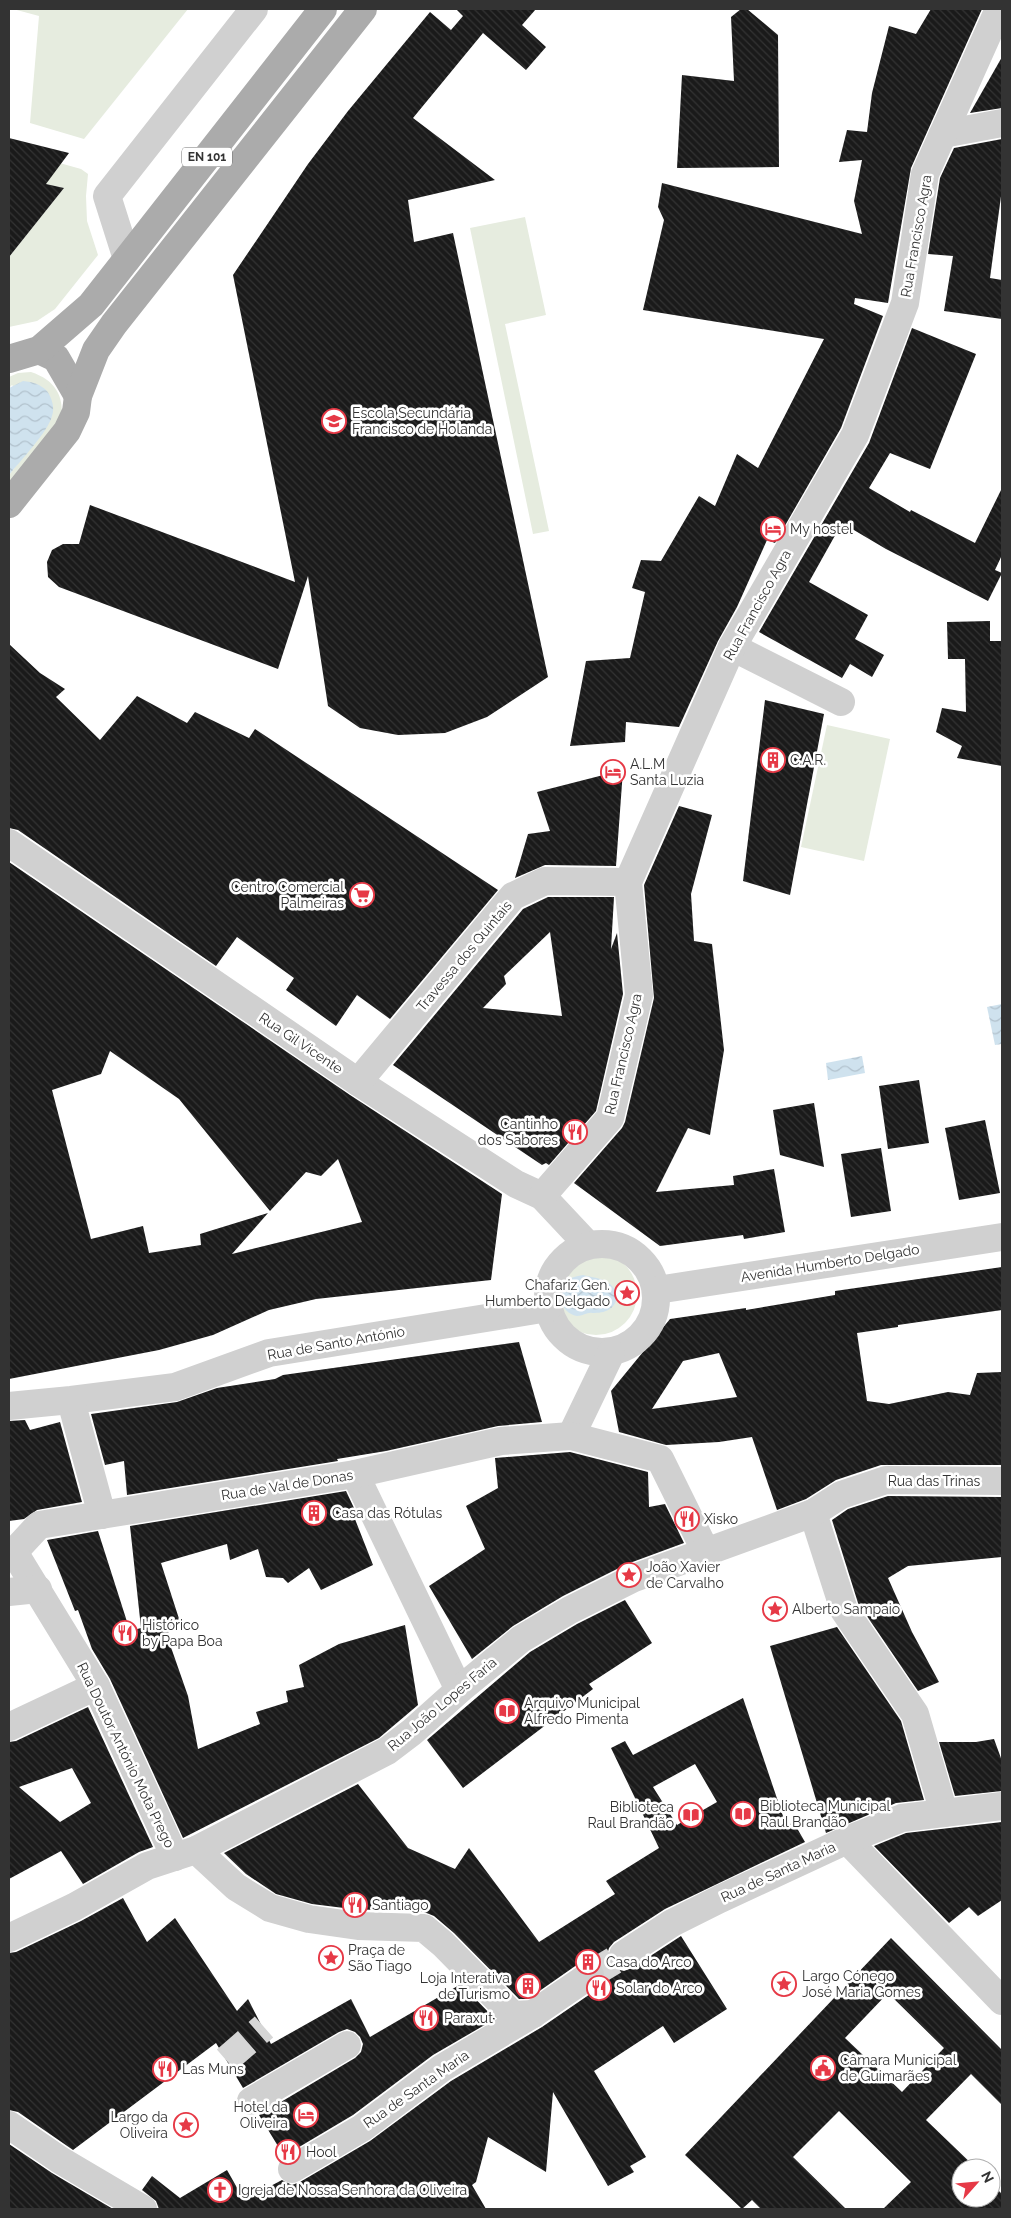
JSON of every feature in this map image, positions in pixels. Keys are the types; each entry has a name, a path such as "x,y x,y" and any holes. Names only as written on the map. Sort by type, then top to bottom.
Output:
{"main road":[{"name":"EN 101","path":"9,359 39,350 92,305 323,9"},
{"name":"EN 101","path":"9,504 67,431 76,412 78,396 96,350 114,324 362,9"},
{"path":"39,350 56,358 67,374 78,396"}],"street":[{"path":"127,258 107,196 254,9"},
{"name":"Rua Francisco Agra","path":"542,1196 610,1118 639,995 628,882 732,647 855,435 905,302 925,174 999,9"},
{"path":"943,134 1002,123"},
{"path":"732,647 841,702"},
{"name":"Rua Gil Vicente","path":"9,843 358,1082 516,1184 542,1196 588,1245"},
{"name":"Travessa dos Quintais","path":"358,1082 513,896 545,881 628,882"},
{"name":"Avenida Humberto Delgado","path":"657,1290 1002,1237"},
{"path":"608,1244 628,1250 645,1264 657,1290 657,1307 649,1328 633,1344 611,1353 589,1352 569,1342 555,1327 548,1308 548,1287 556,1268 570,1254 588,1245 608,1244"},
{"name":"Rua de Santo António","path":"9,1406 175,1387 269,1353 548,1308"},
{"path":"571,1436 611,1353"},
{"path":"74,1412 102,1515"},
{"name":"Rua de Val de Donas","path":"11,1552 39,1525 355,1474 501,1441 571,1436 660,1459 706,1552"},
{"path":"355,1474 459,1690"},
{"name":"Rua das Trinas","path":"706,1552 813,1513 841,1495 886,1480 1002,1481"},
{"path":"813,1513 844,1610 915,1714 944,1813"},
{"name":"Rua Doutor António Mota Prego","path":"11,1552 38,1589 96,1686 186,1853"},
{"name":"Rua João Lopes Faria","path":"9,1938 74,1907 148,1866 186,1853 387,1751 521,1639 570,1610 634,1578 706,1552"},
{"path":"9,1592 38,1589"},
{"path":"9,1727 96,1686"},
{"name":"Rua de Santa Maria","path":"623,1955 672,1923 847,1840 902,1818 1002,1806"},
{"path":"847,1840 1002,2001"},
{"path":"186,1853 270,1908 309,1919 349,1924 424,1928 523,2015"},
{"name":"Rua de Santa Maria","path":"292,2169 362,2128 442,2068 523,2015 590,1975"},
{"path":"251,2101 347,2045"},
{"path":"9,2126 60,2160 143,2209"}],"shaded area":[{"path":"13,9 188,9 84,139 30,123 39,16"},
{"path":"56,162 81,169 88,174 86,196 87,221 98,255 55,309 37,321 9,327 9,257 64,188 46,184"},
{"path":"525,217 546,315 505,324 549,531 533,534 470,228"},
{"path":"31,372 52,384 56,390 60,397 61,421 9,491 9,475 47,426 12,385 9,388 9,377 18,373"},
{"path":"827,725 890,739 864,861 801,847"},
{"path":"596,1253 612,1256 625,1265 634,1278 637,1294 634,1310 625,1323 612,1332 596,1335 580,1332 567,1323 558,1310 555,1294 558,1278 567,1265 580,1256"}],"water":[{"path":"23,381 36,384 47,391 52,403 53,413 40,438 9,475 9,388"},
{"path":"1002,1004 1002,1044 995,1045 987,1007"},
{"path":"862,1056 865,1073 828,1080 826,1063"},
{"path":"583,1275 604,1280 612,1286 618,1296 612,1308 577,1316 566,1311 561,1301 561,1289 568,1280"}],"building":[{"name":"Escola Secundária Francisco de Holanda","path":"456,9 536,9 522,25 546,47 526,70 483,33 413,118 495,180 408,200 414,242 453,233 548,677 487,717 445,733 398,735 360,728 328,706 308,576 278,669 59,587 48,577 47,562 52,550 63,544 79,544 90,505 295,582 233,275 308,164 348,111 430,12 451,30 463,16"},
{"path":"741,9 747,9 778,35 779,167 677,168 682,75 734,81 731,17"},
{"path":"931,9 982,9 911,168 888,303 855,298 854,304 883,316 841,428 775,543 767,540 679,727 626,722 625,742 570,746 586,661 630,658 645,592 632,588 641,560 661,561 699,496 715,506 737,454 758,468 824,339 643,310 664,220 658,207 662,183 862,234 854,201 862,160 839,162 847,130 867,132 872,93 889,26 916,34"},
{"path":"1002,57 1002,108 970,113"},
{"path":"9,138 69,153 46,184 64,188 9,257"},
{"path":"1002,139 1002,189 990,278 1002,280 1002,319 944,311 953,256 928,254 940,178 954,148"},
{"path":"912,328 976,354 930,469 890,453 869,488 910,512 911,510 975,543 1002,488 1002,555 995,570 1002,573 988,601 886,549 842,523 809,582 868,615 855,639 884,655 872,677 850,664 842,678 759,632 869,443"},
{"path":"990,621 990,641 1002,641 1002,766 957,758 962,746 936,732 942,708 966,712 965,659 948,659 947,622"},
{"path":"9,644 40,673 65,689 56,697 100,740 137,696 187,723 195,712 249,738 255,729 498,890 390,1019 357,995 336,1026 286,990 294,978 237,937 216,966 18,830 9,828"},
{"name":"C.A.R.","path":"765,700 824,714 790,895 743,881"},
{"path":"623,770 616,866 545,865 515,878 528,834 550,831 537,792"},
{"path":"679,806 712,815 691,894 694,941 712,944 724,1050 710,1135 688,1128 656,1192 734,1185 733,1176 774,1169 785,1232 744,1239 743,1235 660,1246 574,1183 622,1128 625,1122 654,998 644,885"},
{"path":"9,862 350,1095 502,1194 491,1280 316,1299 269,1310 213,1335 159,1350 9,1379","holes":["110,1051 179,1099 270,1211 306,1172 321,1176 338,1159 362,1222 232,1254 268,1213 200,1234 201,1245 149,1253 143,1226 91,1239 52,1090 101,1074"]},
{"path":"548,897 614,897 611,949 617,933 623,994 596,1111 549,1165 546,1163 542,1165 393,1065 523,909","holes":["550,932 562,1016 483,1008 506,984 504,976"]},
{"path":"919,1080 929,1143 888,1149 879,1086"},
{"path":"814,1103 824,1167 780,1155 773,1110"},
{"path":"985,1120 1000,1193 959,1200 945,1128"},
{"path":"881,1148 891,1211 851,1217 841,1154"},
{"path":"1002,1267 1002,1310 857,1333 867,1401 889,1404 948,1392 970,1395 977,1373 1002,1372 1002,1465 881,1465 836,1480 806,1499 777,1510 752,1437 719,1442 666,1445 619,1432 611,1391 670,1319 746,1308 746,1310 835,1295 835,1291","holes":["719,1353 737,1397 652,1409 683,1361"]},
{"path":"519,1342 542,1422 498,1426 386,1451 337,1459 338,1461 127,1495 124,1461 105,1465 91,1414 177,1402 217,1388 275,1379 283,1375"},
{"path":"25,1420 30,1430 60,1422 82,1502 37,1510 24,1519 9,1521 9,1421"},
{"path":"570,1452 648,1472 649,1507 665,1504 684,1543 627,1564 563,1596 513,1626 472,1659 429,1586 485,1549 466,1506 498,1488 495,1458"},
{"path":"346,1491 354,1508 351,1509 373,1565 321,1590 309,1568 288,1583 283,1578 266,1577 258,1549 230,1560 227,1544 161,1563 182,1628 166,1633 188,1696 198,1749 260,1724 256,1712 288,1702 286,1691 304,1687 299,1665 339,1644 405,1625 418,1705 379,1738 183,1838 110,1679 92,1649 78,1610 75,1611 47,1540 98,1531 130,1631 141,1628 130,1526"},
{"path":"888,1496 1002,1497 1002,1557 908,1566 888,1578 912,1632 939,1682 918,1691 858,1603 832,1520 848,1509"},
{"name":"Arquivo Municipal Alfredo Pimenta","path":"625,1600 652,1643 589,1684 593,1689 463,1788 427,1740 530,1652 577,1624"},
{"path":"837,1627 901,1721 924,1800 896,1803 826,1833 770,1646"},
{"path":"743,1698 786,1825 794,1823 805,1842 665,1909 614,1942 609,1948 607,1955 610,1963 616,1969 624,1971 632,1968 681,1936 727,2009 674,2043 663,2026 594,2071 646,2157 630,2166 634,2172 608,2186 553,2092 546,2172 488,2137 476,2182 472,2185 486,2209 159,2209 156,2201 142,2190 152,2176 180,2198 227,2170 244,2200 282,2180 292,2185 300,2182 370,2141 451,2081 542,2027 599,1988 604,1981 605,1973 603,1966 596,1961 588,1960 581,1962 528,1999 519,1999 454,1933 434,1916 424,1912 352,1909 312,1904 276,1894 246,1874 224,1853 358,1784 408,1848 455,1869 469,1848 539,1942 615,1894 606,1881 659,1848 611,1748 625,1741 633,1755","holes":["695,1764 717,1802 677,1825 653,1787"]},
{"path":"88,1707 153,1847 139,1852 83,1884 61,1851 9,1879 9,1742 16,1741","holes":["72,1768 91,1803 60,1822 19,1787"]},
{"path":"994,1739 1002,1761 1002,1791 955,1796 939,1742 976,1742"},
{"path":"1002,1822 1002,1900 978,1916 969,1907 949,1923 874,1846 906,1833"},
{"path":"123,1898 147,1942 175,1918 237,2011 248,1999 271,2044 351,1999 370,2037 461,1984 495,2019 433,2055 353,2115 284,2156 259,2115 355,2058 361,2052 363,2044 355,2032 347,2029 339,2032 243,2088 216,2043 73,2150 18,2112 9,2110 9,1953 16,1952 81,1921"},
{"name":"Câmara Municipal de Guimarães","path":"891,1938 1002,2050 1002,2105 971,2074 926,2120 966,2158 951,2158 951,2208 1001,2208 1001,2193 1002,2209 883,2209 911,2182 839,2111 793,2157 846,2209 761,2209 752,2200 742,2209 685,2155","holes":["888,1993 944,2048 902,2092 845,2038"]},
{"path":"9,2144 52,2173 113,2209 9,2209"}],"tunnel":[{"path":"590,1975 623,1955"},
{"path":"226,2060 264,2027"}],"place":[{"name":"Escola Secundária Francisco de Holanda","path":"334,421"},
{"name":"My hostel","path":"773,529"},
{"name":"C.A.R.","path":"773,760"},
{"name":"A.L.M Santa Luzia","path":"613,772"},
{"name":"Centro Comercial Palmeiras","path":"362,895"},
{"name":"Cantinho dos Sabores","path":"575,1132"},
{"name":"Chafariz Gen. Humberto Delgado","path":"627,1293"},
{"name":"Casa das Rótulas","path":"314,1513"},
{"name":"Xisko","path":"687,1519"},
{"name":"João Xavier de Carvalho","path":"629,1575"},
{"name":"Alberto Sampaio","path":"775,1609"},
{"name":"Histórico by Papa Boa","path":"125,1633"},
{"name":"Arquivo Municipal Alfredo Pimenta","path":"507,1711"},
{"name":"Biblioteca Municipal Raul Brandão","path":"743,1814"},
{"name":"Biblioteca Raul Brandão","path":"691,1815"},
{"name":"Santiago","path":"355,1905"},
{"name":"Praça de São Tiago","path":"331,1958"},
{"name":"Casa do Arco","path":"588,1962"},
{"name":"Largo Cónego José Maria Gomes","path":"784,1984"},
{"name":"Loja Interativa de Turismo","path":"528,1986"},
{"name":"Solar do Arco","path":"599,1988"},
{"name":"Paraxut","path":"426,2018"},
{"name":"Câmara Municipal de Guimarães","path":"823,2068"},
{"name":"Las Muns","path":"165,2069"},
{"name":"Hotel da Oliveira","path":"306,2115"},
{"name":"Largo da Oliveira","path":"186,2125"},
{"name":"Hool","path":"288,2152"},
{"name":"Igreja de Nossa Senhora da Oliveira","path":"220,2190"}]}
